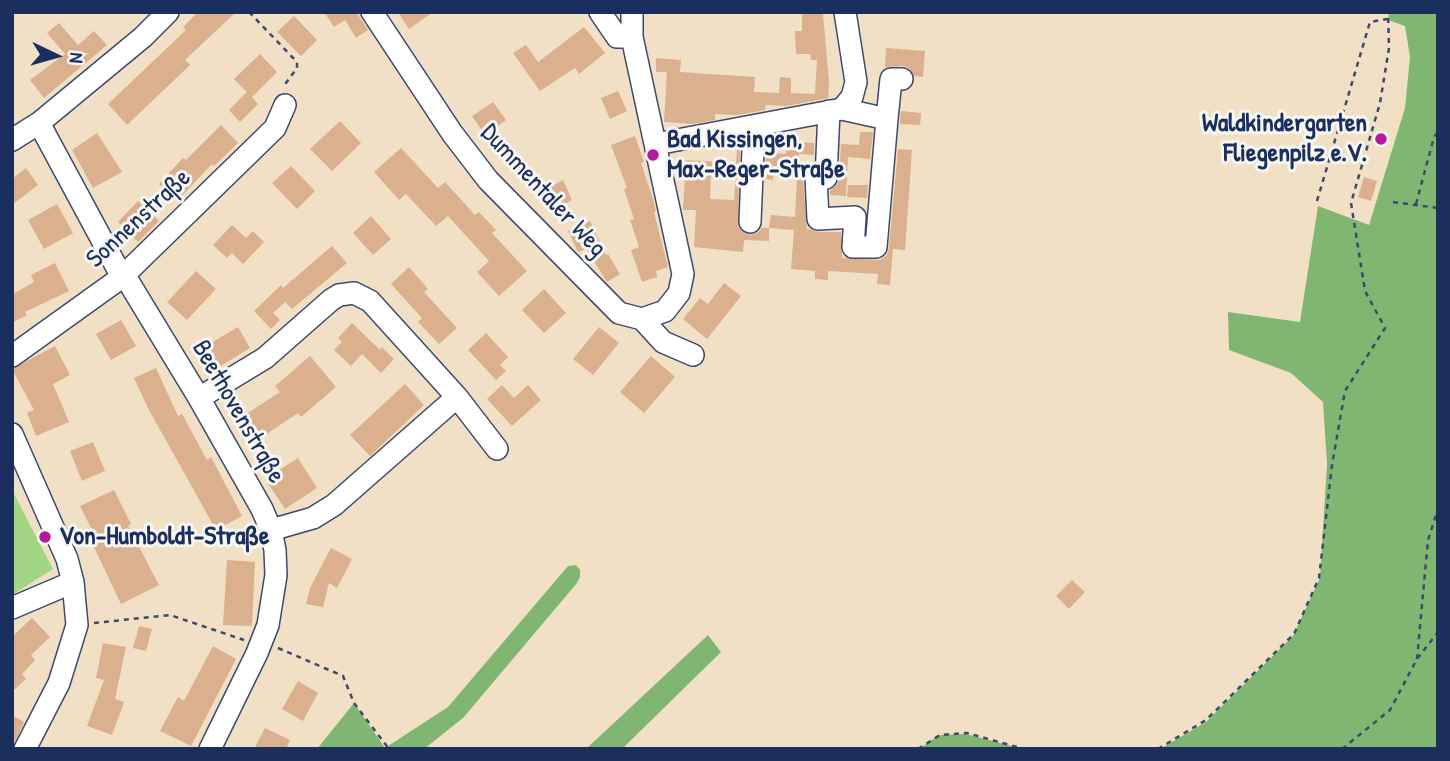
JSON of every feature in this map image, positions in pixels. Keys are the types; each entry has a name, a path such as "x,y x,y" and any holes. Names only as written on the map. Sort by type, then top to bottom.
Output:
{"street":[{"path":"12,140 39,123 143,37 168,12"},
{"name":"Dummentaler Weg","path":"372,12 452,133 488,180 619,313 642,319"},
{"path":"600,12 617,37 632,37"},
{"path":"632,12 632,37 683,274 679,293 665,311 642,319 663,342 693,355"},
{"path":"845,12 856,82 852,97 835,110 826,178 816,177 818,219 855,217 853,247 876,247 891,79 902,79"},
{"name":"Sonnenstraße","path":"12,356 122,277 275,128 285,105"},
{"path":"656,144 835,110 887,118"},
{"name":"Beethovenstraße","path":"39,123 122,277 128,281 199,398 262,509 271,530 276,575 268,625 210,749"},
{"path":"750,222 754,125"},
{"path":"199,398 265,358 331,300 346,293 355,293 370,301 457,397 497,449"},
{"path":"271,530 313,518 334,505 457,397"},
{"path":"12,434 59,540 73,582 77,625 60,683 25,749"},
{"path":"12,608 73,582"}],"path":[{"path":"249,12 297,62 297,68 286,83 285,105"},
{"path":"1158,749 1206,720 1294,634 1319,578 1332,466 1345,391 1385,328 1365,290 1351,203 1380,103 1390,48 1388,12"},
{"path":"1317,201 1370,22 1387,19"},
{"path":"1416,204 1434,136 1438,132"},
{"path":"1393,202 1438,206 1438,197"},
{"path":"1417,659 1428,540 1438,509"},
{"path":"77,625 170,615 261,644 343,676 354,703 390,749"},
{"path":"1342,749 1391,710 1417,659 1438,632"},
{"path":"918,749 940,735 967,733 1024,749"}],"green space":[{"path":"1389,12 1438,12 1438,749 1160,749 1206,722 1293,636 1320,578 1327,464 1323,402 1291,373 1229,350 1228,312 1300,322 1318,206 1369,225 1405,108 1410,57 1405,26 1388,20"},
{"path":"12,490 53,569 12,595"},
{"path":"576,565 580,570 577,583 463,718 424,749 317,749 354,703 385,748 448,707 568,566"},
{"path":"708,635 721,652 622,749 586,749"},
{"path":"966,734 1021,749 919,749 939,735"}],"building":[{"path":"198,12 236,12 185,60 190,65 127,125 108,104 186,30 183,27"},
{"path":"324,12 356,12 368,30 356,38 345,20 334,27"},
{"path":"398,12 433,12 409,29"},
{"path":"823,13 828,98 787,106 766,105 765,110 738,115 715,114 715,120 692,124 664,122 667,72 656,72 656,58 681,60 680,72 755,77 754,92 779,93 780,77 791,78 791,93 815,94 817,60 811,60 810,54 796,54 795,31 802,31 802,14"},
{"path":"294,16 317,40 301,56 277,32"},
{"path":"59,23 78,45 94,31 107,45 44,98 30,80 65,54 47,33"},
{"path":"584,27 605,53 579,74 575,68 540,91 513,53 526,45 538,62"},
{"path":"886,48 925,51 923,77 914,76 909,68 903,66 885,67"},
{"path":"260,54 277,72 252,97 250,95 258,104 240,122 229,110 247,92 234,79"},
{"path":"618,91 627,111 610,119 601,98"},
{"path":"493,102 506,120 485,135 472,116"},
{"path":"901,111 921,113 920,125 900,124"},
{"path":"340,121 361,143 332,171 310,149"},
{"path":"221,125 238,143 214,166 212,164 177,201 159,184 183,158 186,160"},
{"path":"860,132 873,132 870,159 848,157 846,196 830,195 830,190 836,186 839,179 841,144 859,145"},
{"path":"97,133 122,172 93,188 72,150"},
{"path":"635,136 644,162 641,163 653,199 668,267 656,271 657,277 642,282 631,250 639,247 630,220 634,219 624,189 627,188 611,145"},
{"path":"787,141 814,143 814,155 799,154 798,168 774,166 773,180 765,179 766,152 786,154"},
{"path":"401,148 438,188 445,182 475,215 479,212 496,230 492,233 527,271 499,296 477,272 489,261 448,216 436,226 406,194 399,200 374,172"},
{"path":"737,148 740,148 738,227 750,235 762,228 769,228 769,241 744,240 743,252 694,247 696,210 683,210 686,160 736,163","holes":["711,174 736,175 734,200 710,199"]},
{"path":"898,149 912,150 905,250 893,249 890,285 877,284 878,274 828,271 828,280 815,279 815,271 791,269 794,230 769,228 771,215 795,217 797,179 803,180 807,229 841,232 842,258 880,260 887,255"},
{"path":"291,166 315,191 297,209 272,183"},
{"path":"26,168 38,185 12,205 12,179"},
{"name":"Waldkindergarten Fliegenpilz e.V.","path":"1364,177 1377,181 1371,201 1358,197"},
{"path":"563,180 572,200 554,210 544,190"},
{"path":"848,185 868,185 867,198 847,197"},
{"path":"138,201 159,221 138,242 118,222"},
{"path":"57,204 73,233 44,249 28,220"},
{"path":"371,216 391,239 373,255 353,233"},
{"path":"590,221 606,255 608,254 620,274 607,282 586,249 578,252 568,231"},
{"path":"232,225 246,238 253,231 264,242 243,264 232,253 227,258 213,245"},
{"path":"332,246 347,263 292,309 285,302 273,313 280,320 271,329 254,311 281,285 283,288"},
{"path":"55,263 69,291 25,312 27,315 12,323 12,288 15,293 34,282 31,275"},
{"path":"409,267 428,289 424,292 457,328 439,344 418,322 422,318 391,284"},
{"path":"196,271 216,289 187,320 167,302"},
{"path":"724,283 741,296 707,339 683,319 700,298 708,304"},
{"path":"544,289 566,313 544,333 522,310"},
{"path":"121,320 136,346 111,360 96,334"},
{"path":"352,323 380,350 382,347 394,359 381,373 362,354 351,366 334,350 342,342 338,338"},
{"path":"238,327 250,348 209,373 196,352"},
{"path":"599,327 619,343 593,375 573,359"},
{"path":"486,333 508,357 500,365 506,371 496,380 468,350"},
{"path":"55,346 70,375 53,384 69,422 36,436 27,413 34,410 12,369"},
{"path":"310,356 336,387 301,417 298,413 256,441 240,418 280,392 275,386"},
{"path":"651,356 675,377 644,413 620,392"},
{"path":"156,368 178,416 182,414 207,460 211,457 242,516 216,530 134,378"},
{"path":"405,384 424,405 370,456 350,435"},
{"path":"502,385 514,398 528,385 541,400 512,426 487,399"},
{"path":"93,442 105,471 82,481 70,451"},
{"path":"298,458 317,488 285,509 265,479"},
{"path":"114,490 131,524 128,526 159,585 121,604 93,545 98,542 80,506"},
{"path":"331,548 352,559 337,588 329,583 323,607 306,604 310,588"},
{"path":"227,560 255,562 252,626 223,625"},
{"path":"1072,580 1085,592 1069,609 1056,596"},
{"path":"32,618 50,637 31,655 35,660 22,674 26,679 12,692 12,637"},
{"path":"139,626 152,629 146,651 133,648"},
{"path":"103,643 126,647 115,699 124,702 112,735 87,726 104,680 96,678"},
{"path":"213,646 236,659 191,746 160,731 178,697 184,701"},
{"path":"298,681 318,693 303,721 282,709"},
{"path":"12,715 24,722 12,748"},
{"path":"265,728 290,740 286,749 254,749"}],"place":[{"name":"Waldkindergarten Fliegenpilz e.V.","path":"1381,139"},
{"name":"Bad Kissingen, Max-Reger-Straße","path":"653,155"},
{"name":"Von-Humboldt-Straße","path":"45,537"}]}
